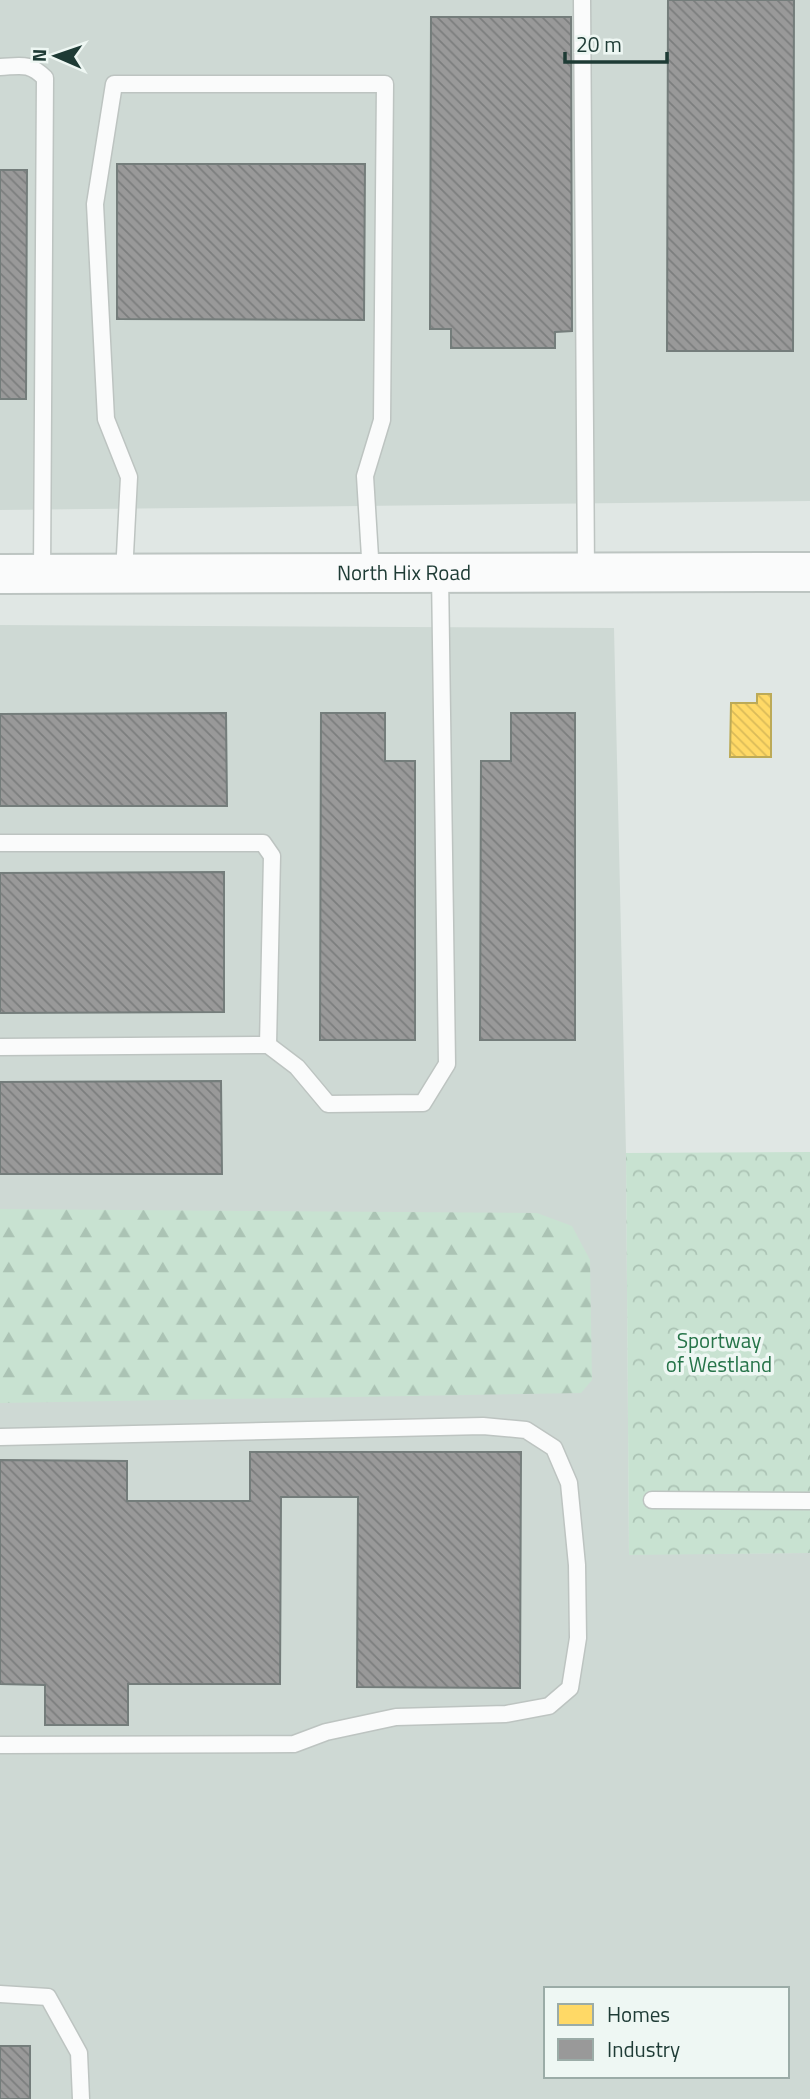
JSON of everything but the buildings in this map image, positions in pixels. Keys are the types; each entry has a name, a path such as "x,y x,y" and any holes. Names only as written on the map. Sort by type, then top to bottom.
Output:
{"street":[{"name":"North Hix Road","path":"0,575 810,572"}],"lane":[{"path":"582,0 586,573"},
{"path":"0,67 25,65 36,69 45,78 42,574"},
{"path":"124,574 129,477 106,419 95,204 114,84 385,84 382,420 365,476 371,573"},
{"path":"0,1047 268,1045 298,1067 328,1104 423,1103 447,1064 440,573"},
{"path":"0,843 263,843 272,856 268,1045"},
{"path":"0,1437 483,1426 526,1430 554,1448 569,1483 577,1566 578,1637 570,1688 548,1706 506,1714 396,1717 326,1732 294,1744 0,1745"},
{"path":"652,1500 810,1501"},
{"path":"0,1994 48,1997 79,2053 81,2099"}],"shaded area":[{"path":"0,0 810,0 810,501 0,510"},
{"path":"0,625 614,628 626,1153 629,1554 810,1553 810,2099 0,2099"}],"green space":[{"name":"Sportway of Westland","path":"810,1152 810,1553 629,1555 626,1153"},
{"path":"0,1209 537,1213 572,1226 590,1260 592,1380 581,1393 0,1403"}]}
